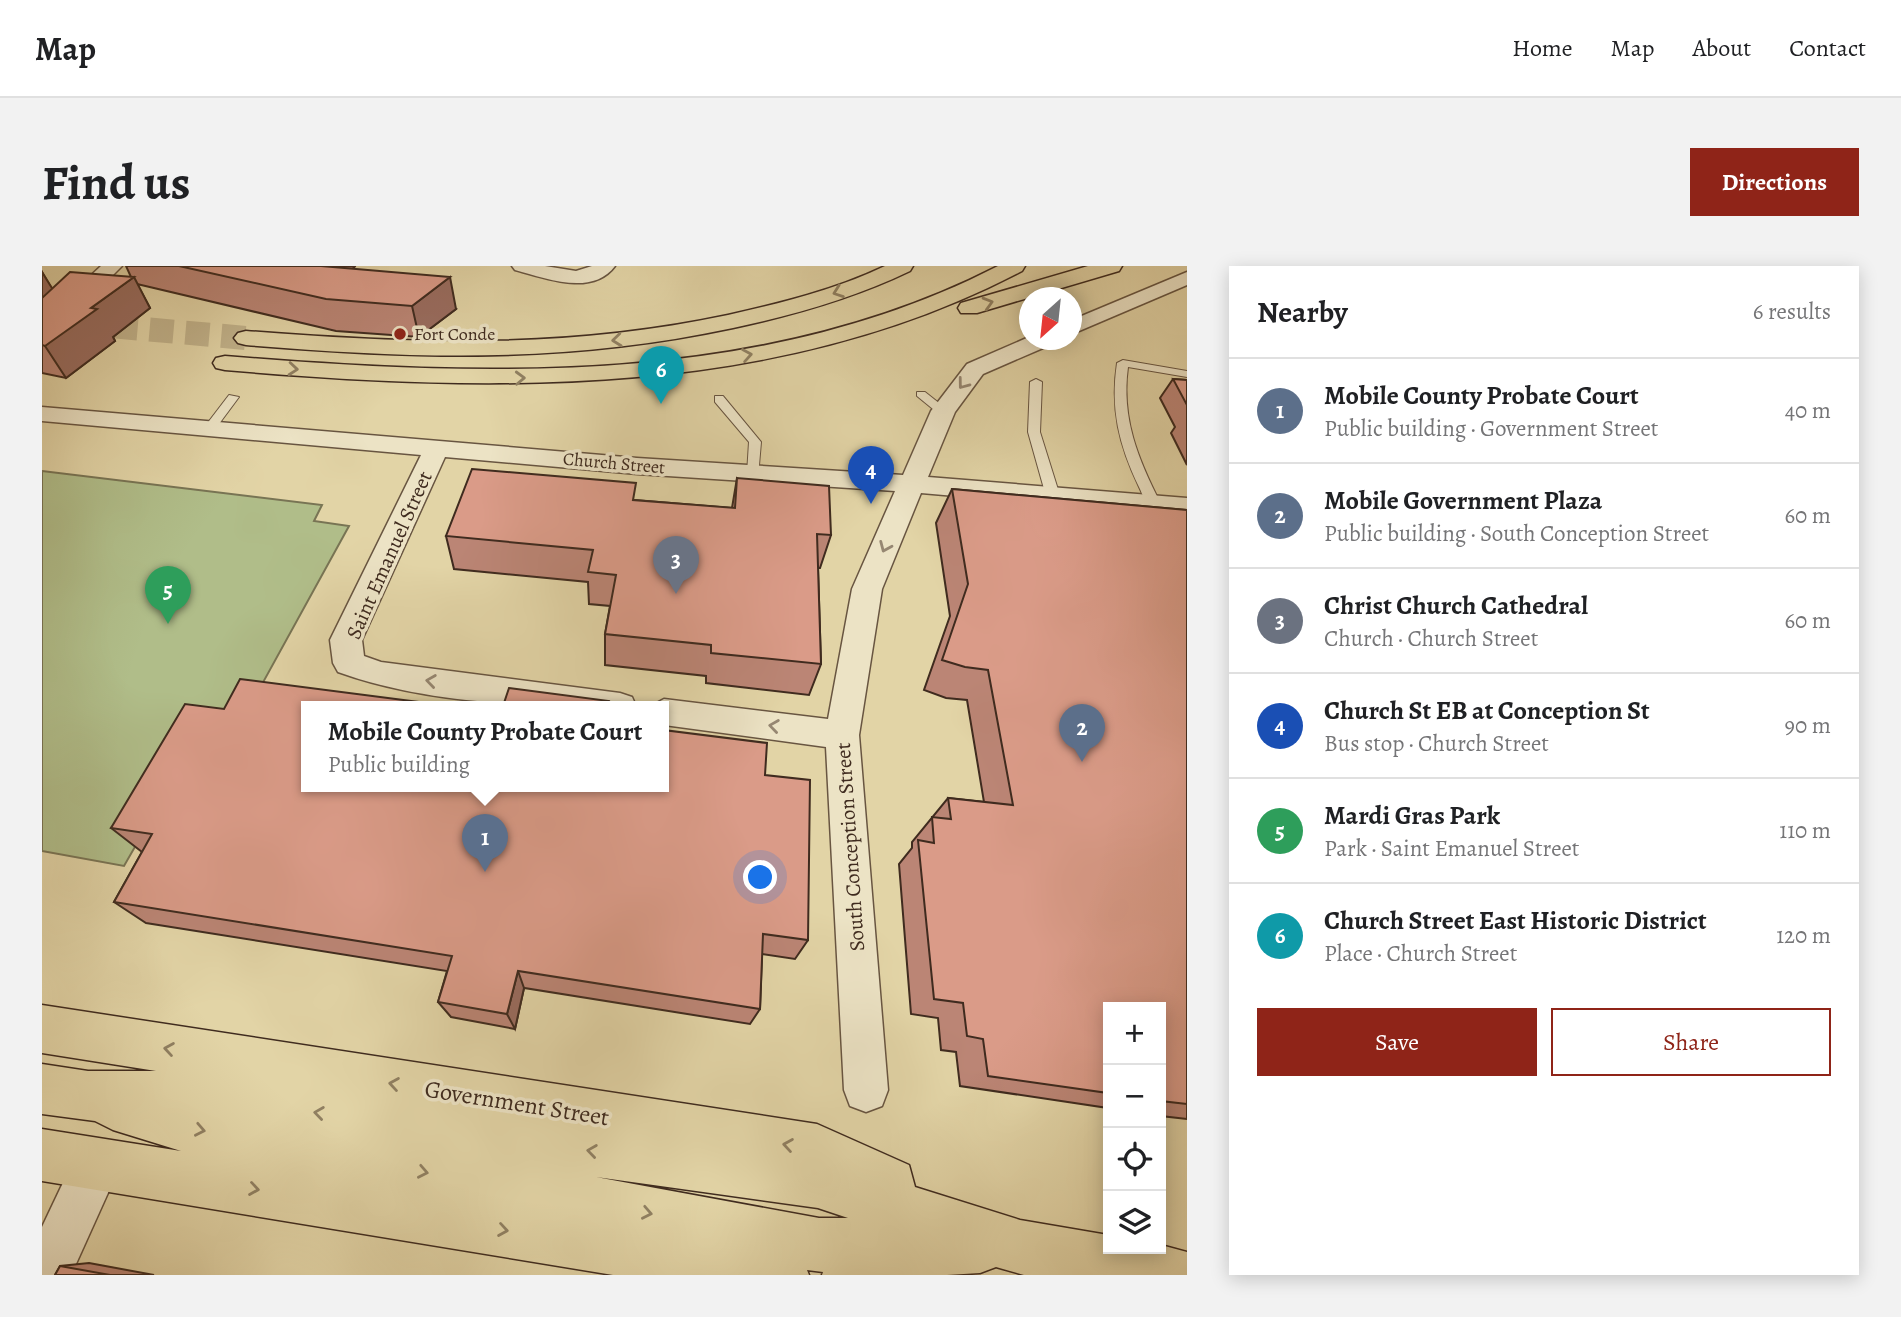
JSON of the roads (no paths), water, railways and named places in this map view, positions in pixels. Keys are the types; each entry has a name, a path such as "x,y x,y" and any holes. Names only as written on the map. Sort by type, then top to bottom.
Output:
{"main road":[{"path":"246,338 437,350 585,344 678,332 762,315 835,293 902,266"},
{"path":"850,332 929,307 1014,266"},
{"path":"225,363 405,377 515,379 576,376 722,359 957,311 1111,266"},
{"name":"Government Street","path":"42,1029 817,1150 854,1238 927,1263 988,1242"},
{"name":"Government Street","path":"65,1093 169,1124 819,1245 854,1238 988,1242 1176,1275"},
{"path":"42,1155 781,1275"}],"street":[{"path":"42,333 112,266"},
{"path":"522,266 570,278 588,277 606,266"},
{"path":"1082,324 1187,278"},
{"name":"South Conception Street","path":"866,1090 842,735 867,589 943,411 975,369 1019,350"},
{"name":"Church Street","path":"42,414 753,474 1187,507"},
{"name":"Saint Emanuel Street","path":"437,448 346,640 349,663 380,674 582,701"},
{"path":"669,713 842,735"},
{"path":"45,1275 97,1164"}],"lane":[{"path":"1154,505 1124,442 1118,384 1123,363 1187,374"},
{"path":"1035,382 1034,432 1052,496"},
{"path":"921,394 943,411"},
{"path":"209,429 233,397"},
{"path":"719,399 755,442 753,474"}],"tunnel":[{"path":"42,320 246,338"}],"place":[{"name":"Fort Conde","path":"400,334"},
{"name":"Church Street East Historic District","path":"661,404"},
{"name":"Church St EB at Conception St","path":"871,504"},
{"name":"Christ Church Cathedral","path":"676,594"},
{"name":"Mardi Gras Park","path":"168,624"},
{"name":"Mobile Government Plaza","path":"1082,762"},
{"name":"Mobile County Probate Court","path":"485,872"}]}
